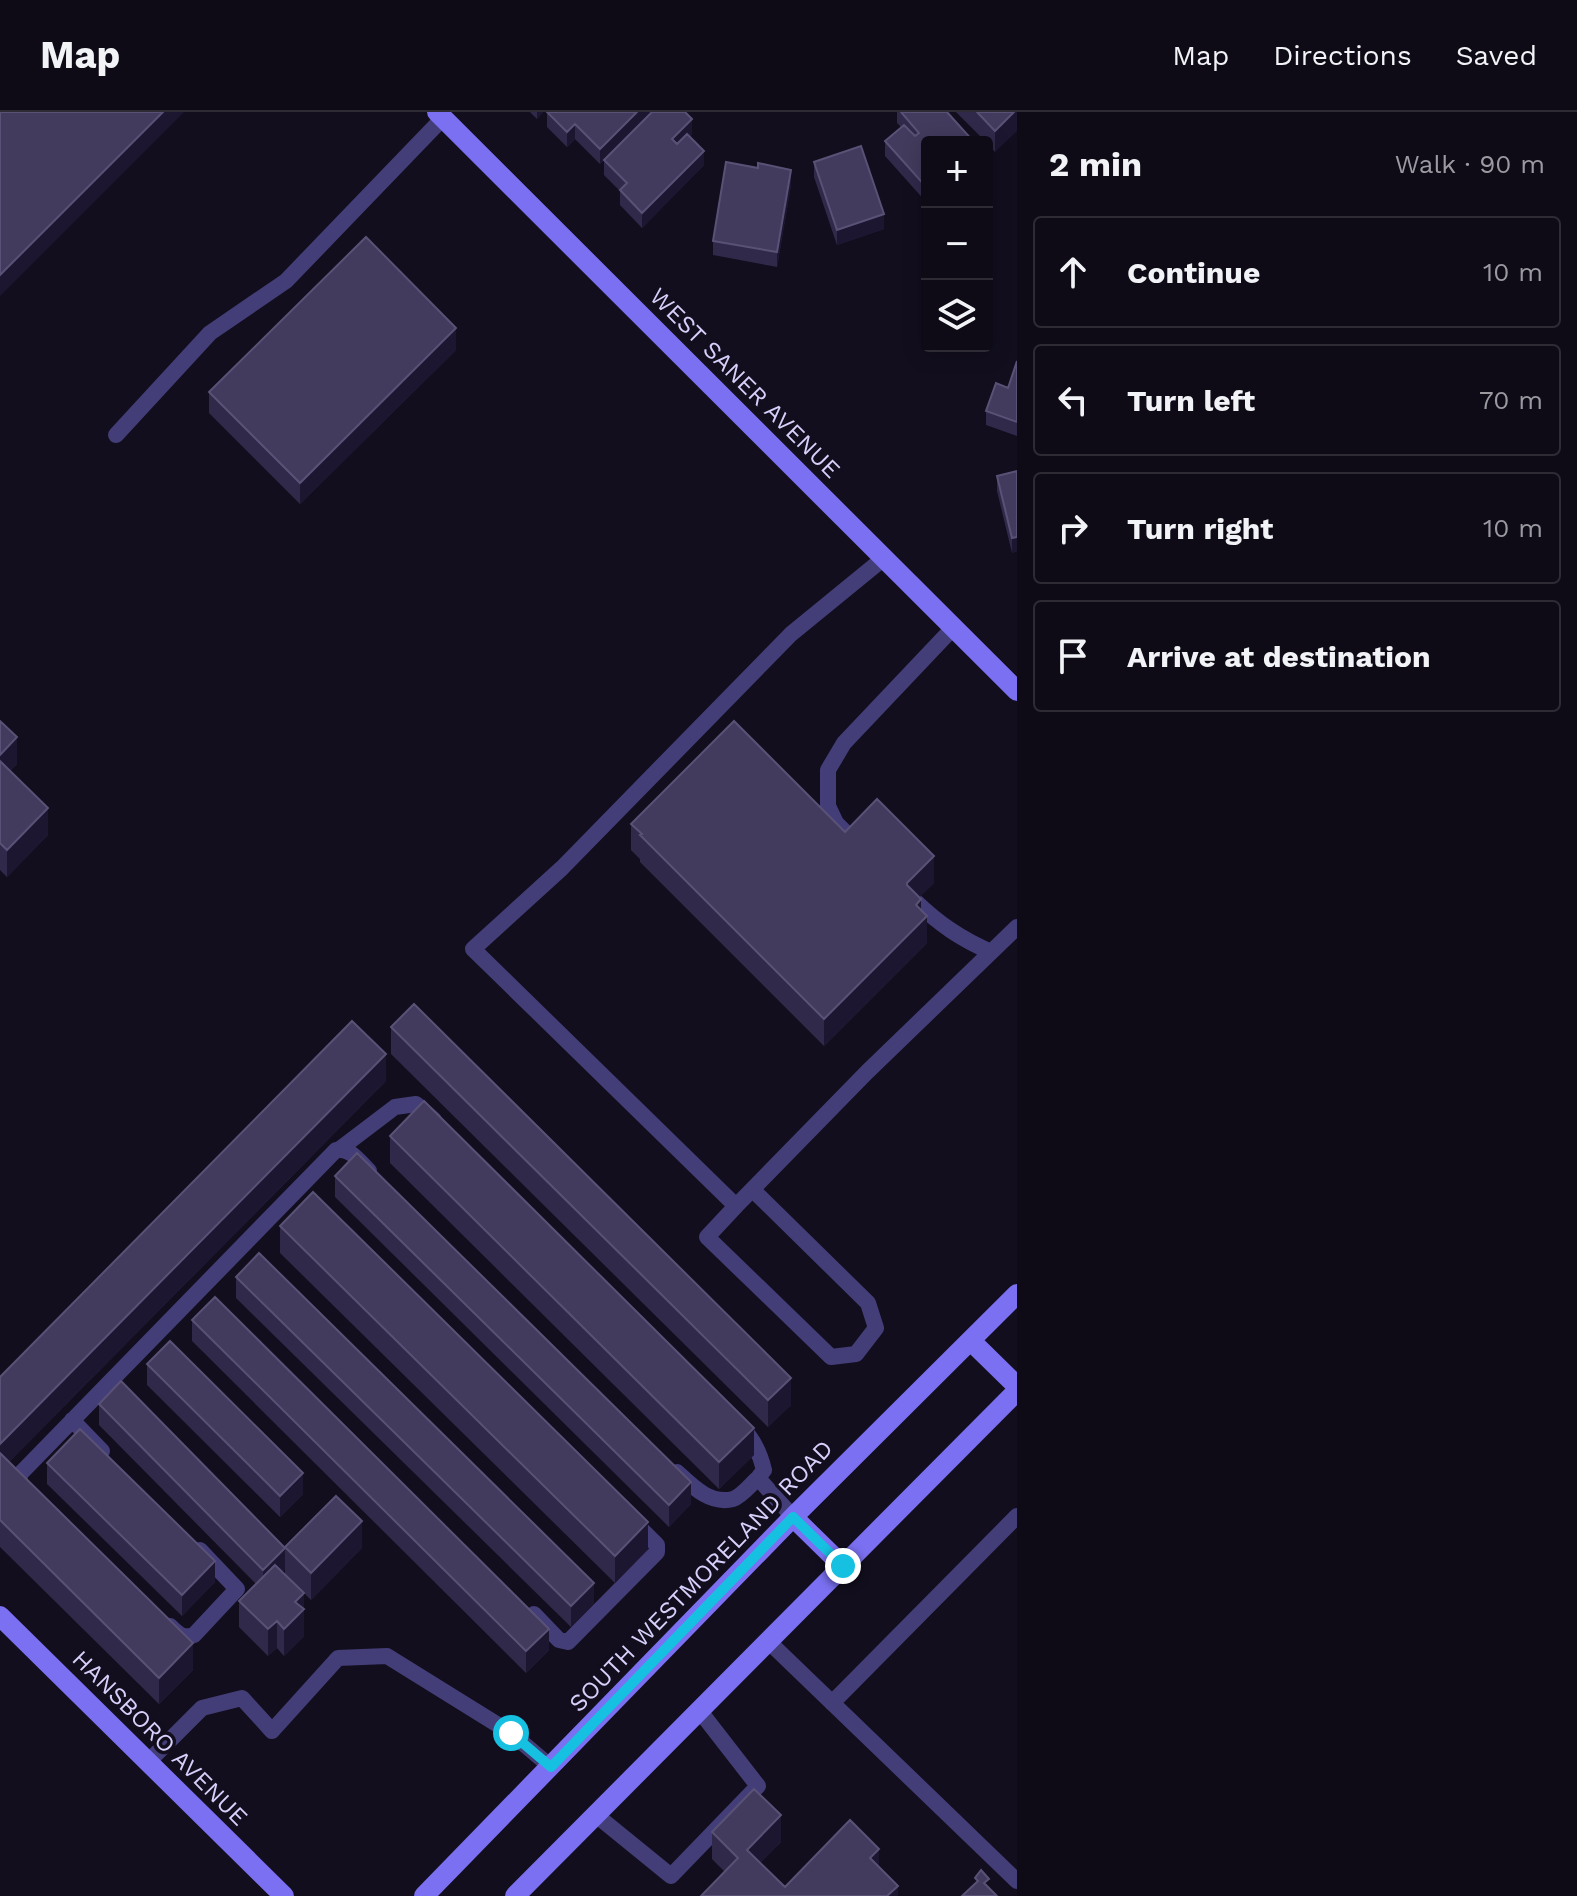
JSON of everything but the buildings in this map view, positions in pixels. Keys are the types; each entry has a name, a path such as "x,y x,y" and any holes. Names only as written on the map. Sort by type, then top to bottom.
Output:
{"main road":[{"name":"WEST SANER AVENUE","path":"440,115 1017,691"},
{"name":"SOUTH WESTMORELAND ROAD","path":"424,1896 793,1517 1017,1294"},
{"path":"515,1896 1017,1389 971,1341"},
{"path":"793,1517 843,1566"},
{"name":"HANSBORO AVENUE","path":"0,1616 284,1896"}],"lane":[{"path":"116,435 210,333 286,281 440,115"},
{"path":"736,1206 473,949 562,868 791,634 884,558"},
{"path":"858,845 836,823 828,806 828,770 844,743 953,628"},
{"path":"915,901 935,920 966,941 991,952"},
{"path":"753,1190 868,1303 876,1328 856,1354 831,1357 707,1237 867,1072 1017,927"},
{"path":"32,1497 21,1486 18,1479 21,1473 72,1420 207,1294 305,1193 336,1150 395,1107 416,1104 445,1131"},
{"path":"341,1148 381,1183"},
{"path":"662,1457 707,1497 735,1499 764,1470 760,1453 750,1435 727,1413"},
{"path":"72,1420 115,1464"},
{"path":"758,1478 793,1517"},
{"path":"526,1607 559,1640 568,1642 657,1552 657,1545 623,1511"},
{"path":"832,1703 1017,1516"},
{"path":"157,1614 180,1636 194,1635 237,1589 191,1541"},
{"path":"768,1641 1017,1881"},
{"path":"148,1762 202,1708 242,1698 272,1731 338,1658 387,1656 511,1733 551,1767"},
{"path":"596,1815 671,1876 682,1865 758,1786 699,1710"}],"route":[{"path":"511,1733 551,1767 793,1517 843,1566"}]}
